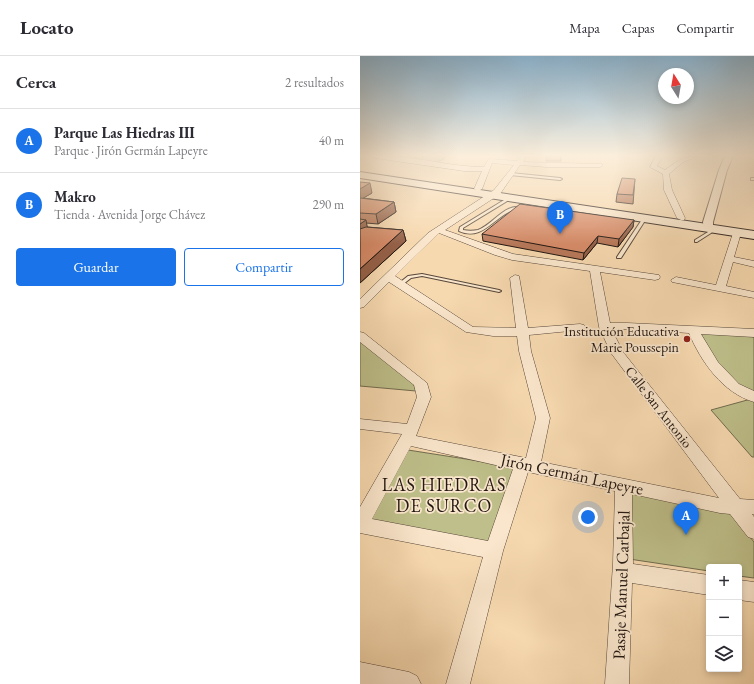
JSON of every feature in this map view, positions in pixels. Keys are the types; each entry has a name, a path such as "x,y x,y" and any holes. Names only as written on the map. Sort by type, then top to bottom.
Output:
{"main road":[{"path":"433,185 681,218 737,233 754,235"},
{"path":"454,185 478,189 510,198 638,219 754,229"}],"street":[{"path":"360,305 431,235 495,194 502,185"},
{"path":"667,185 668,190 681,218"},
{"path":"708,225 719,185"},
{"path":"438,230 512,257 595,270 655,277"},
{"path":"720,288 737,233"},
{"path":"730,259 754,264"},
{"name":"Calle San Antonio","path":"595,270 604,327 617,353 746,508 754,531"},
{"path":"389,277 470,330 522,332 580,328"},
{"path":"458,684 494,551 543,418 525,351 515,278"},
{"path":"676,280 754,295"},
{"path":"604,327 627,326 754,333"},
{"path":"694,329 699,344 714,365 734,387 754,397"},
{"path":"360,336 420,384 424,397 409,435 360,524 494,551"},
{"name":"Jirón Germán Lapeyre","path":"360,424 527,464 623,485 720,506 746,508"},
{"name":"Pasaje Manuel Carbajal","path":"617,684 622,572 623,485"},
{"path":"622,572 706,585"},
{"path":"742,590 754,592"},
{"path":"360,674 409,684"}],"lane":[{"path":"510,198 461,228 461,231 469,233 480,232 510,209"},
{"path":"496,207 525,209"},
{"path":"619,257 638,219"},
{"path":"696,241 710,232 708,225"},
{"path":"400,284 410,277 422,275 499,291"}],"green space":[{"path":"699,331 754,337 754,393 739,387 718,364"},
{"path":"360,340 413,382 416,391 360,386"},
{"path":"754,399 754,457 752,457 711,410"},
{"path":"408,450 517,467 490,546 365,523"},
{"path":"626,489 729,511 754,542 754,578 742,576 742,564 706,564 706,571 629,559"}],"building":[{"path":"360,185 366,185 360,189"},
{"path":"620,185 634,185 633,195 617,194"},
{"path":"360,198 394,202 376,214 360,213"},
{"path":"520,204 634,220 619,239 598,236 584,253 482,234"},
{"path":"360,219 366,220 360,224"},
{"path":"366,227 403,230 360,269 360,229"}],"place":[{"name":"Makro","path":"560,234"},
{"name":"Institución Educativa Marie Poussepin","path":"687,339"},
{"name":"Parque Las Hiedras III","path":"686,535"}],"district":[{"name":"LAS HIEDRAS DE SURCO","path":"444,495"}]}
